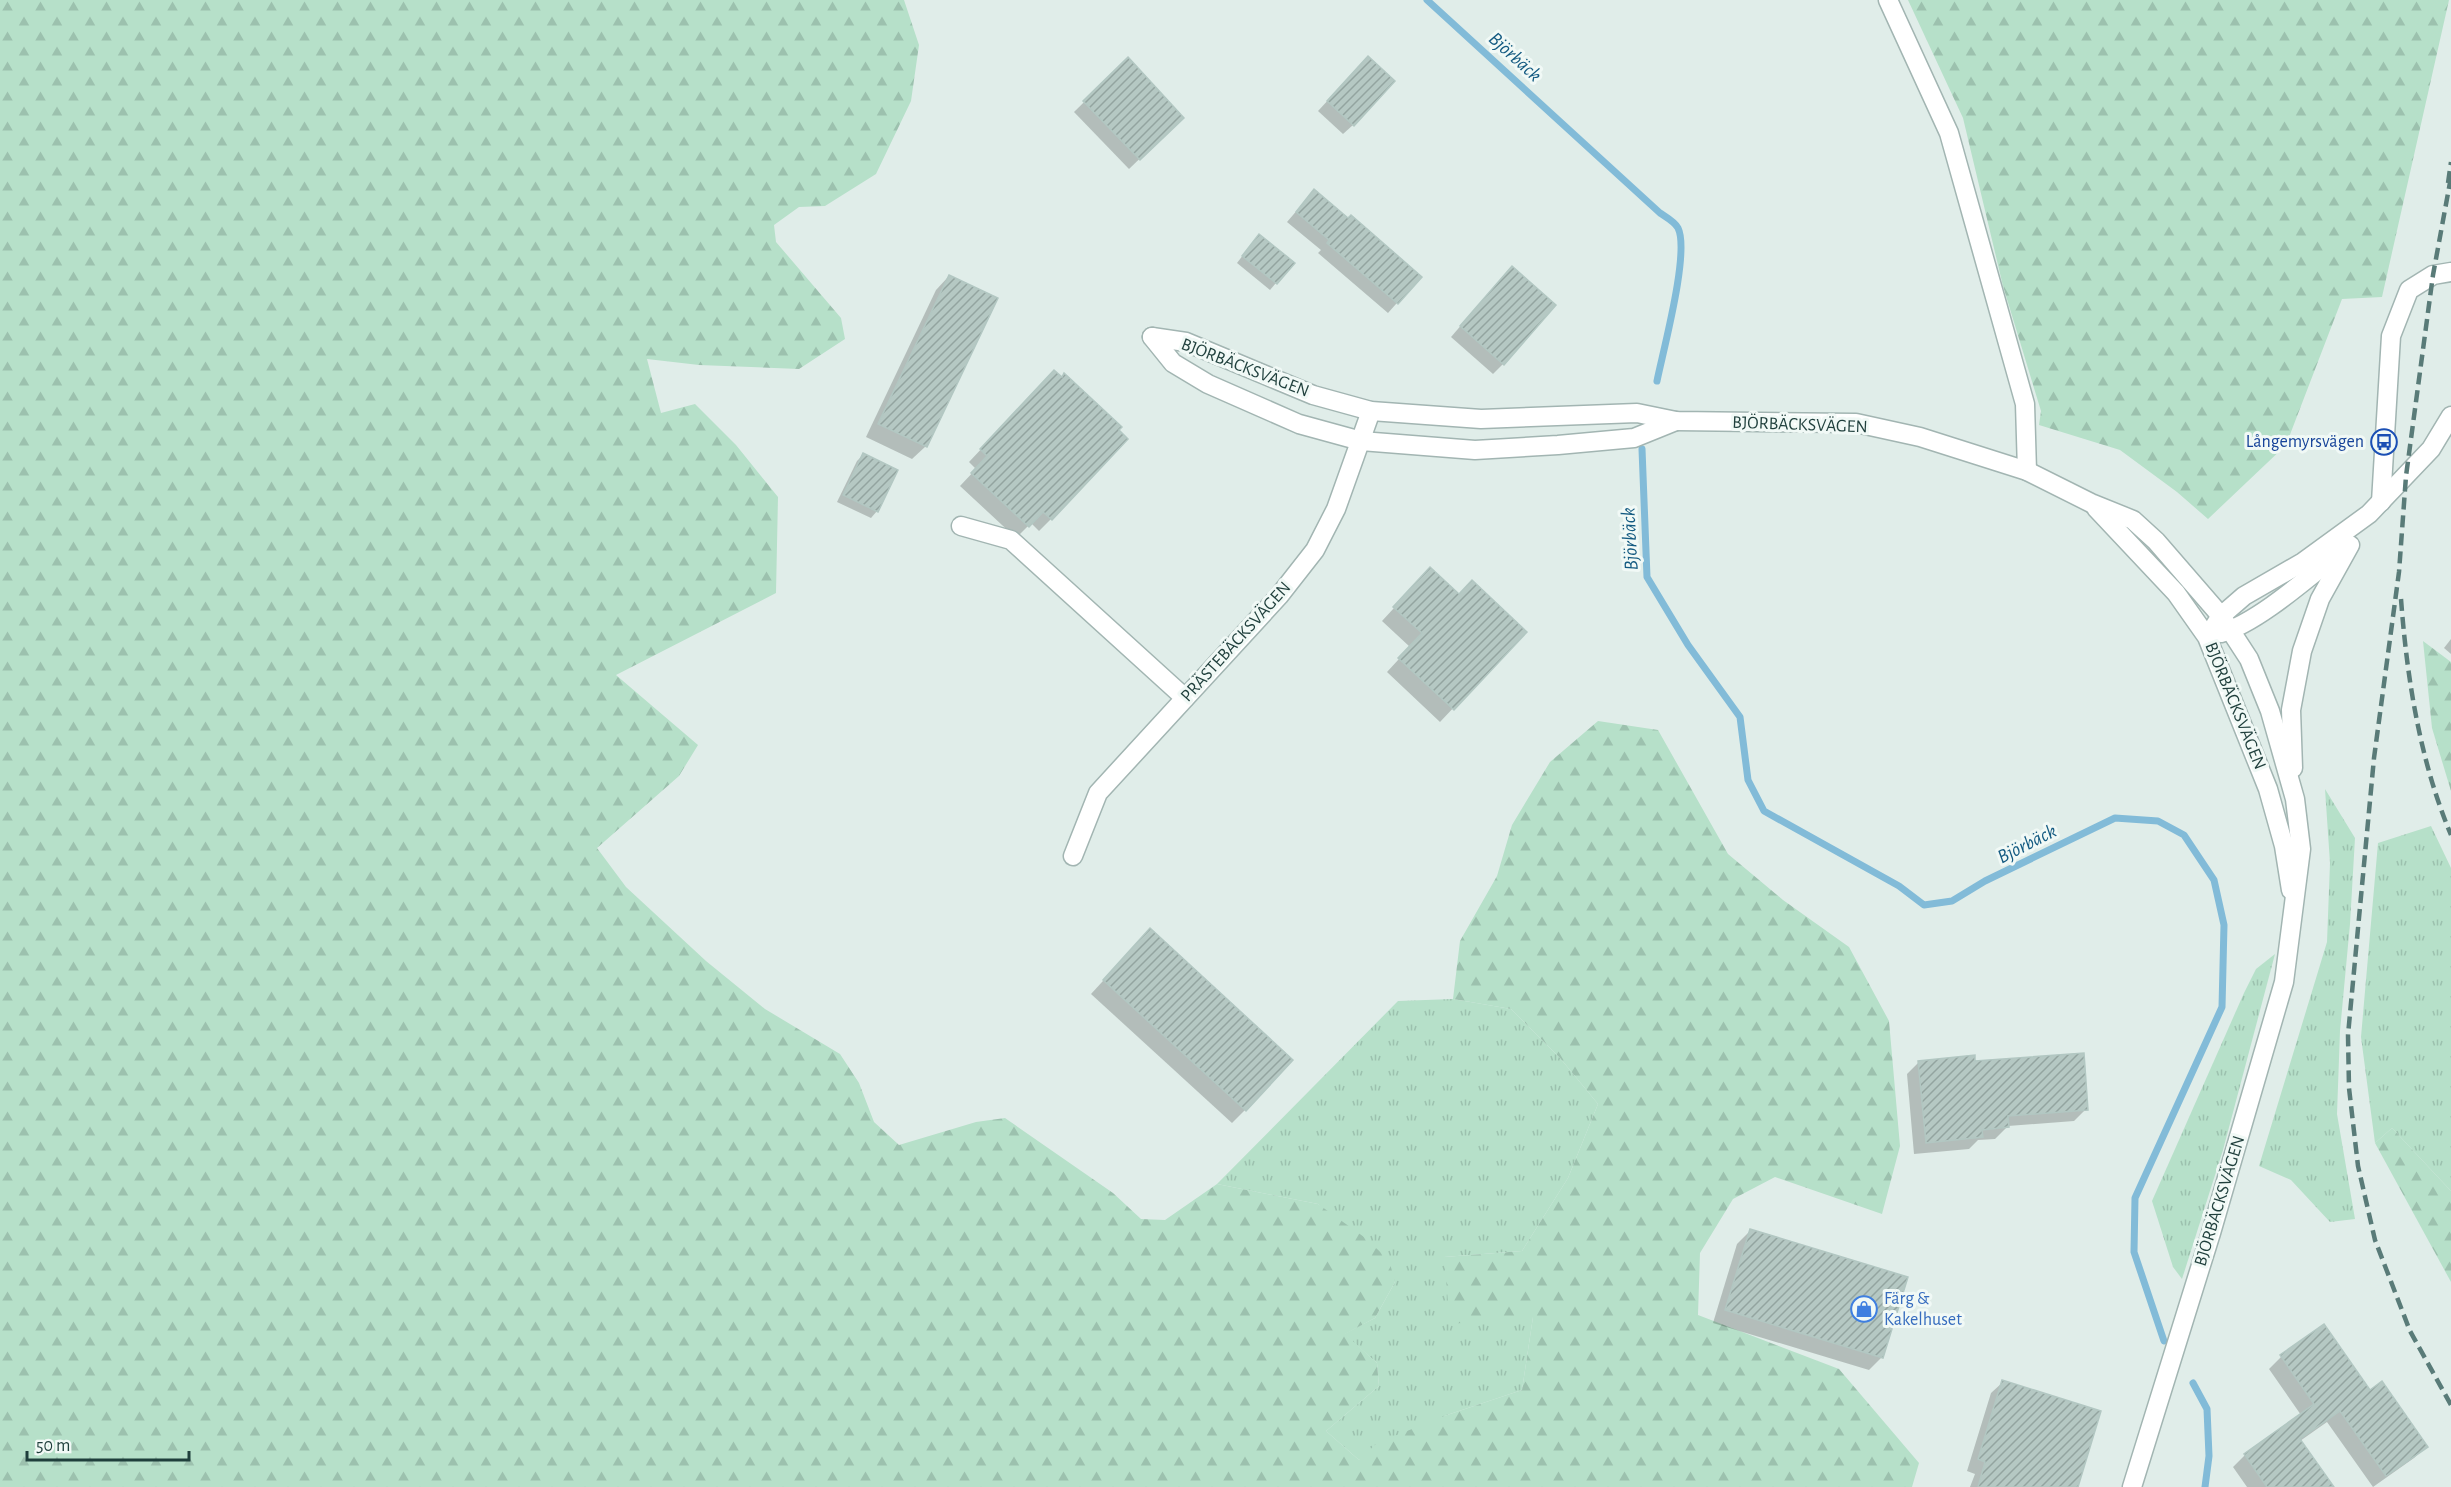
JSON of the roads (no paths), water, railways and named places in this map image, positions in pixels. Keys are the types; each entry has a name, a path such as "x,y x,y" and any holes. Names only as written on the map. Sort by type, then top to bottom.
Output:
{"street":[{"path":"1888,0 1949,133 2025,404 2027,471"},
{"path":"2227,623 2244,596 2303,562 2375,508 2391,336 2409,290 2433,275 2451,272"},
{"name":"BJÖRBÄCKSVÄGEN","path":"1676,421 1634,438 1558,445 1474,450 1361,441 1299,424 1208,384 1173,363 1152,337 1186,342 1313,394 1371,411 1480,419 1637,413 1676,421 1856,423 1920,437 2027,471 2091,503 2133,520 2156,542 2227,623 2249,658 2270,711 2295,799 2301,849 2295,912 2284,982 2211,1233 2132,1487"},
{"name":"PRÄSTEBÄCKSVÄGEN","path":"1073,856 1098,793 1280,596 1316,550 1336,509 1371,411"},
{"path":"2295,799 2290,711 2302,651 2320,599 2350,545 2375,508 2431,449 2451,416"},
{"name":"BJÖRBÄCKSVÄGEN","path":"2091,503 2176,593 2207,637 2268,789 2284,846 2295,912"},
{"path":"961,526 1011,540 1185,698"},
{"path":"2207,637 2227,623 2257,615 2350,545"}],"waterway":[{"name":"Björbäck","path":"1427,0 1678,228 1681,258 1657,381"},
{"name":"Björbäck","path":"1642,449 1647,577 1688,645 1740,717 1748,780 1764,811 1899,886 1924,905 1952,901 1985,881 2115,818 2158,821 2184,835 2214,880 2224,925 2222,1007 2135,1198 2134,1252 2164,1341"},
{"name":"Björbäck","path":"2193,1383 2207,1409 2209,1456 2205,1487"}],"railway":[{"path":"2448,183 2451,162"},
{"path":"2451,177 2433,275 2406,476 2399,572 2374,758 2348,1035 2349,1088 2358,1166 2375,1240 2410,1331 2451,1405"},
{"path":"2401,599 2411,689 2423,749 2451,835"}],"place":[{"name":"Långemyrsvägen","path":"2384,442"},
{"name":"Färg & Kakelhuset","path":"1864,1309"}]}
